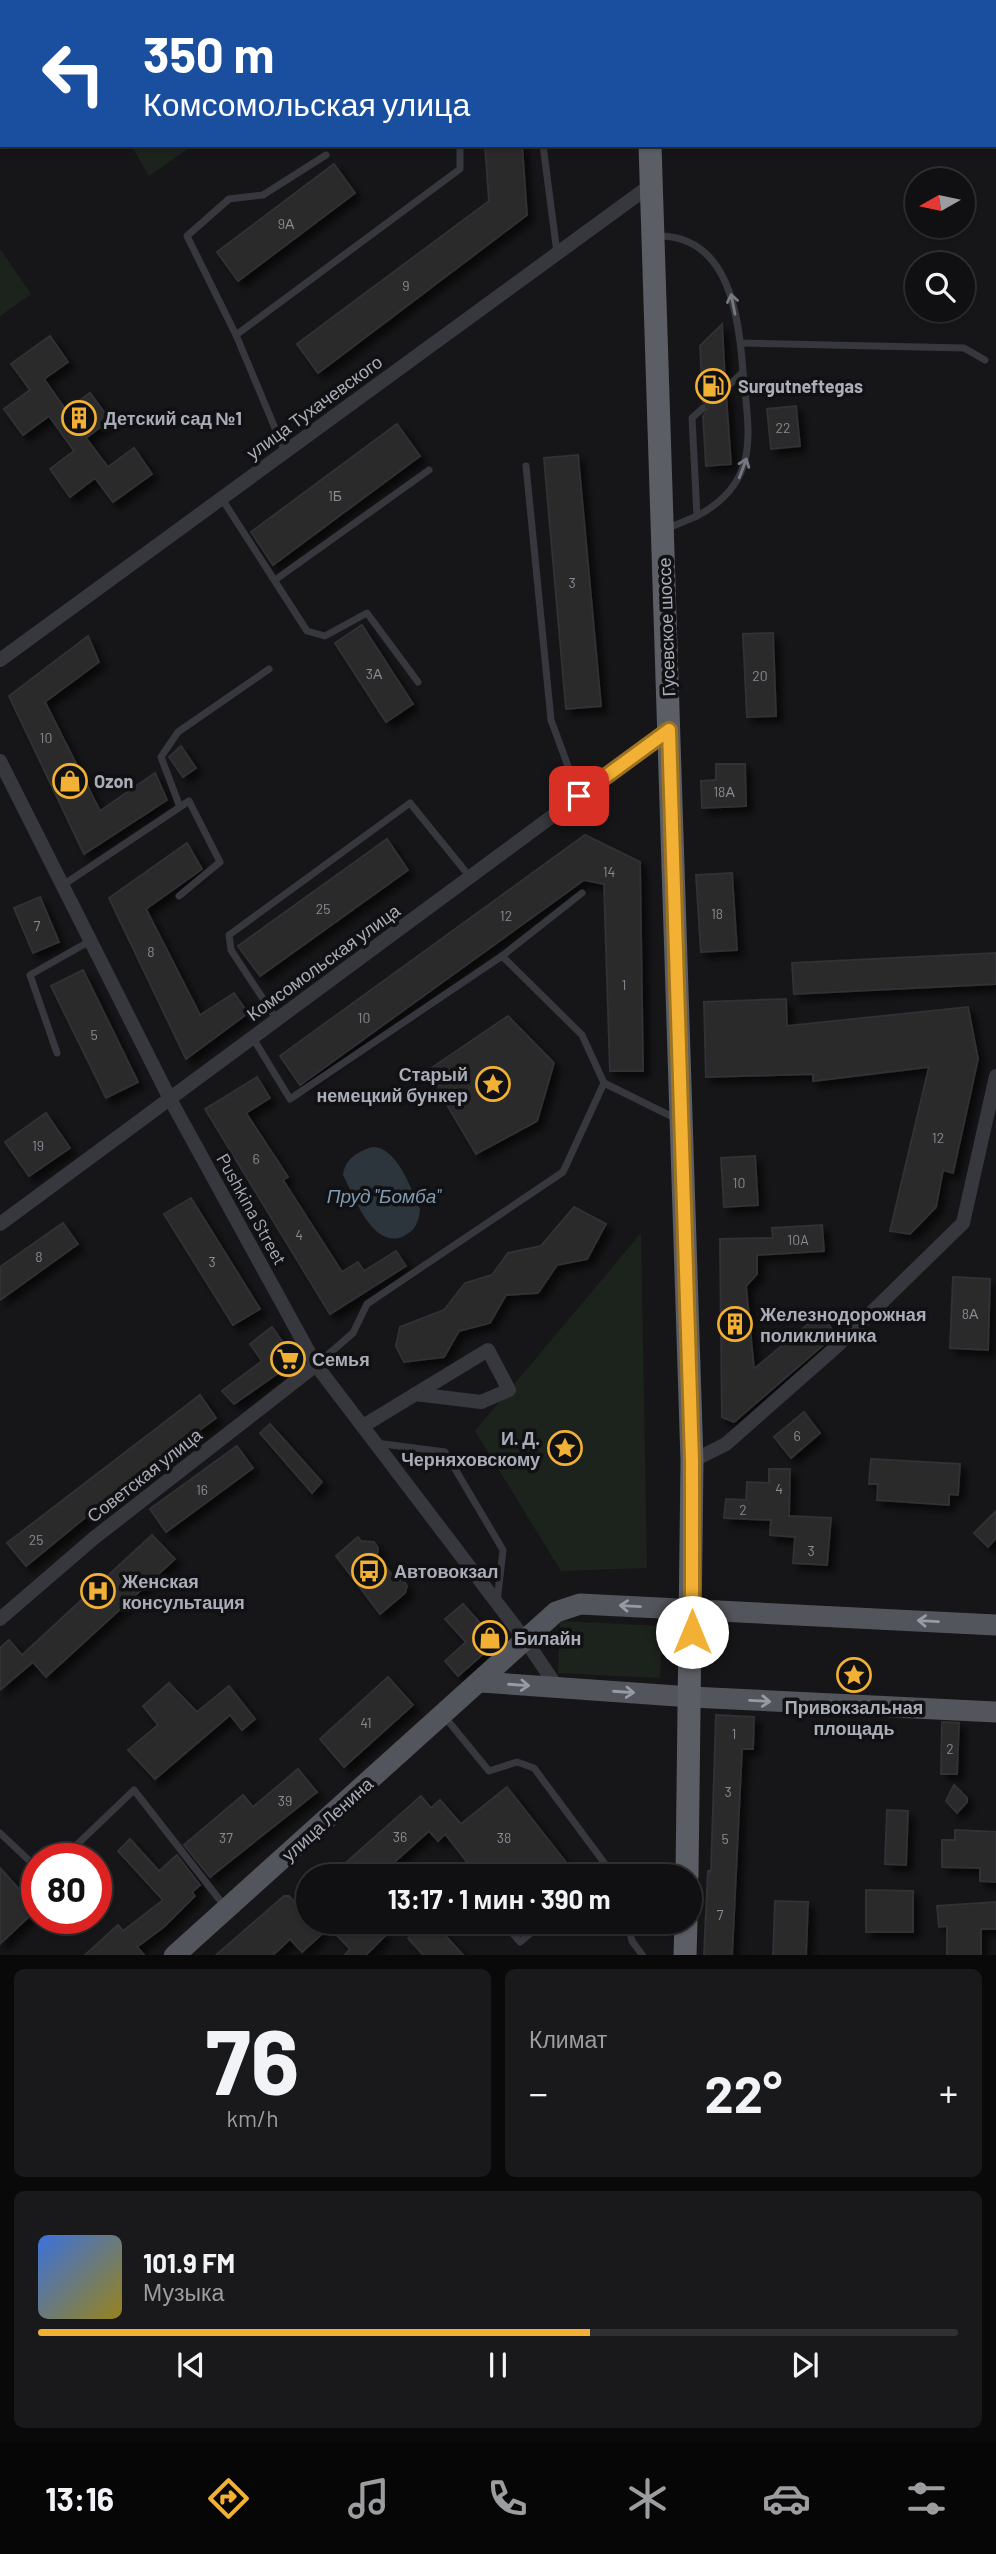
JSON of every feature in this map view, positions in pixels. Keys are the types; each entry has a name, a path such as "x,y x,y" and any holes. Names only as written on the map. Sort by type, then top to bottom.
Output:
{"highway":[{"name":"Гусевское шоссе","path":"650,147 692,1461 687,1864"},
{"path":"685,1955 686,1934"}],"main road":[{"name":"улица Ленина","path":"176,1955 556,1612 580,1604 996,1625"},
{"path":"481,1682 691,1697 996,1712"}],"street":[{"name":"улица Тухачевского","path":"0,660 651,186"},
{"name":"Комсомольская улица","path":"0,1224 669,730"},
{"name":"Pushkina Street","path":"0,761 170,1099 316,1365 526,1641 557,1687"},
{"path":"692,1461 726,1444 826,1356 963,1223 996,1076"},
{"path":"363,1426 415,1394 488,1350 509,1390 481,1402 415,1394"},
{"name":"Советская улица","path":"0,1619 94,1538 316,1365"}],"lane":[{"path":"236,335 460,169 460,147"},
{"path":"543,147 557,254"},
{"path":"285,452 236,335 187,236 229,199 263,195 326,155"},
{"path":"653,236 681,239 713,260 731,290 741,343 749,446 744,471 732,489 713,507 662,530"},
{"path":"741,343 964,348 985,360"},
{"path":"726,388 743,372"},
{"path":"697,516 692,418 703,408"},
{"path":"526,466 551,720 579,796"},
{"path":"275,580 429,470"},
{"path":"222,498 307,632 325,636 367,613 418,682"},
{"path":"180,807 161,757 178,732 269,670"},
{"path":"63,886 189,801 220,863 179,896"},
{"path":"277,1020 232,950 229,935 410,803 470,877"},
{"path":"253,1038 290,1099 502,956 582,893"},
{"path":"57,1053 30,975 90,941"},
{"path":"502,956 582,1035 604,1083 681,1121"},
{"path":"316,1365 353,1333 368,1304 563,1172 604,1083"},
{"path":"375,1443 445,1452 503,1550 497,1603"},
{"path":"443,1716 489,1771 517,1762 534,1768 605,1864"},
{"path":"79,1843 134,1790 226,1909"},
{"path":"0,1833 21,1853"},
{"path":"513,1934 520,1942 530,1934"},
{"path":"630,1934 643,1955"}],"shaded area":[{"path":"132,147 190,147 149,176"},
{"path":"0,249 31,294 0,316"},
{"path":"641,1233 647,1568 561,1571 475,1431"},
{"path":"560,1621 662,1626 660,1678 558,1673"}],"water":[{"name":"Пруд \"Бомба\"","path":"372,1147 389,1153 396,1161 420,1209 416,1225 404,1236 393,1239 374,1229 343,1175 346,1165 353,1157"}],"building":[{"path":"485,147 522,147 527,215 318,373 297,344 489,201"},
{"path":"334,164 355,193 238,281 217,252"},
{"path":"722,324 725,380 720,389 726,394 731,464 706,466 703,416 709,407 703,402 700,346"},
{"name":"Детский сад №1","path":"50,336 68,362 44,379 66,410 90,393 110,420 86,438 108,467 134,448 152,474 113,502 95,478 70,497 50,469 74,451 49,416 23,435 4,409 30,390 11,364"},
{"path":"796,406 800,446 771,449 767,409"},
{"path":"397,424 420,456 273,565 251,532"},
{"path":"578,455 601,706 566,709 544,458"},
{"path":"362,625 413,704 386,722 335,643"},
{"path":"773,633 776,716 747,717 743,634"},
{"path":"88,636 99,662 45,702 100,811 155,773 167,800 84,854 9,696"},
{"path":"181,746 196,768 183,777 169,757"},
{"path":"716,764 745,764 746,806 702,808 701,781 716,780"},
{"path":"585,835 640,862 643,1071 610,1071 604,884 584,880 300,1085 280,1056"},
{"path":"387,839 408,870 260,976 238,946"},
{"path":"187,843 202,869 146,909 200,1015 234,993 248,1013 186,1059 109,898"},
{"path":"732,873 737,950 701,952 696,875"},
{"path":"40,897 59,942 33,953 14,908"},
{"path":"996,953 996,984 794,994 792,963"},
{"path":"83,970 138,1082 106,1098 51,986"},
{"path":"786,999 787,1026 968,1007 978,1059 953,1173 943,1170 936,1207 910,1234 890,1231 929,1067 813,1081 813,1074 706,1077 704,1002"},
{"path":"508,1016 554,1063 537,1121 476,1154 427,1071"},
{"path":"257,1077 270,1098 246,1113 288,1177 283,1180 342,1272 358,1262 364,1271 396,1251 406,1266 330,1314 205,1109"},
{"path":"46,1113 70,1148 29,1176 5,1142"},
{"path":"755,1156 758,1205 724,1207 721,1158"},
{"path":"191,1198 260,1309 233,1325 164,1214"},
{"path":"574,1207 606,1224 587,1259 557,1265 538,1293 506,1295 490,1323 459,1331 444,1357 404,1362 396,1346 400,1327 444,1310 465,1283 492,1275 508,1253 541,1246"},
{"path":"63,1223 78,1244 0,1300 0,1267"},
{"name":"Железнодорожная поликлиника","path":"822,1225 824,1251 757,1255 757,1274 746,1286 754,1369 820,1314 836,1334 734,1422 722,1417 720,1239 773,1238 772,1228"},
{"path":"953,1277 990,1279 988,1350 950,1348"},
{"path":"272,1327 289,1351 287,1367 234,1404 222,1391 262,1361 250,1344"},
{"path":"200,1395 216,1418 120,1489 26,1566 7,1543"},
{"path":"804,1412 820,1433 791,1458 774,1437"},
{"path":"270,1424 322,1482 312,1493 260,1433"},
{"path":"237,1446 253,1468 166,1532 150,1509"},
{"path":"871,1459 960,1464 958,1495 949,1494 949,1505 877,1500 878,1484 869,1484"},
{"path":"769,1469 790,1469 789,1516 831,1518 827,1565 793,1563 795,1537 770,1535 771,1520 724,1518 726,1499 746,1500 747,1482 769,1483"},
{"path":"996,1511 996,1538 988,1547 974,1533"},
{"path":"152,1535 175,1559 46,1677 33,1662 0,1690 0,1648 9,1640 22,1655"},
{"name":"Автовокзал","path":"358,1537 361,1541 374,1542 378,1548 377,1555 396,1580 403,1580 407,1586 405,1593 380,1614 336,1556"},
{"path":"463,1604 497,1642 458,1676 445,1661 466,1642 445,1619"},
{"path":"388,1677 413,1705 344,1767 320,1739"},
{"path":"169,1683 197,1712 229,1686 255,1719 242,1730 230,1715 155,1779 128,1750 158,1725 143,1706"},
{"path":"716,1715 754,1717 753,1749 742,1749 732,1955 704,1955 708,1871 711,1871"},
{"path":"942,1722 959,1723 957,1774 941,1774"},
{"path":"298,1769 317,1792 210,1877 184,1845 243,1795 253,1807"},
{"path":"954,1785 967,1798 967,1802 957,1813 946,1801"},
{"path":"507,1787 567,1864 469,1864 445,1834 438,1841 429,1831 392,1864 344,1864 421,1796 431,1808 440,1800 461,1824"},
{"path":"887,1810 908,1811 906,1865 885,1864"},
{"path":"955,1830 996,1832 996,1882 980,1881 980,1868 942,1867 942,1840 955,1840"},
{"path":"130,1839 159,1871 177,1855 200,1885 192,1892 195,1896 165,1926 137,1947 144,1955 85,1955 108,1934 112,1934 118,1925 123,1931 163,1900 118,1851"},
{"path":"0,1868 21,1891 21,1924 0,1944"},
{"path":"866,1890 913,1891 913,1932 866,1932"},
{"path":"284,1896 289,1896 296,1903 296,1934 322,1934 302,1952 290,1939 273,1955 216,1955"},
{"path":"775,1901 808,1902 806,1955 773,1955"},
{"path":"996,1902 996,1929 981,1929 981,1955 947,1955 947,1926 939,1927 937,1906"},
{"path":"336,1934 385,1936 366,1955 345,1955 350,1949"},
{"path":"412,1934 444,1934 463,1955 423,1955 408,1938"}],"place":[{"name":"Surgutneftegas","path":"713,386"},
{"name":"Детский сад №1","path":"79,418"},
{"name":"Ozon","path":"70,781"},
{"name":"Старый немецкий бункер","path":"493,1084"},
{"name":"Железнодорожная поликлиника","path":"735,1324"},
{"name":"Семья","path":"288,1359"},
{"name":"И. Д. Черняховскому","path":"565,1448"},
{"name":"Автовокзал","path":"369,1571"},
{"name":"Женская консультация","path":"98,1591"},
{"name":"Билайн","path":"490,1638"},
{"name":"Привокзальная площадь","path":"854,1675"}],"route":[{"path":"579,796 669,730 692,1461 692,1632"}]}
